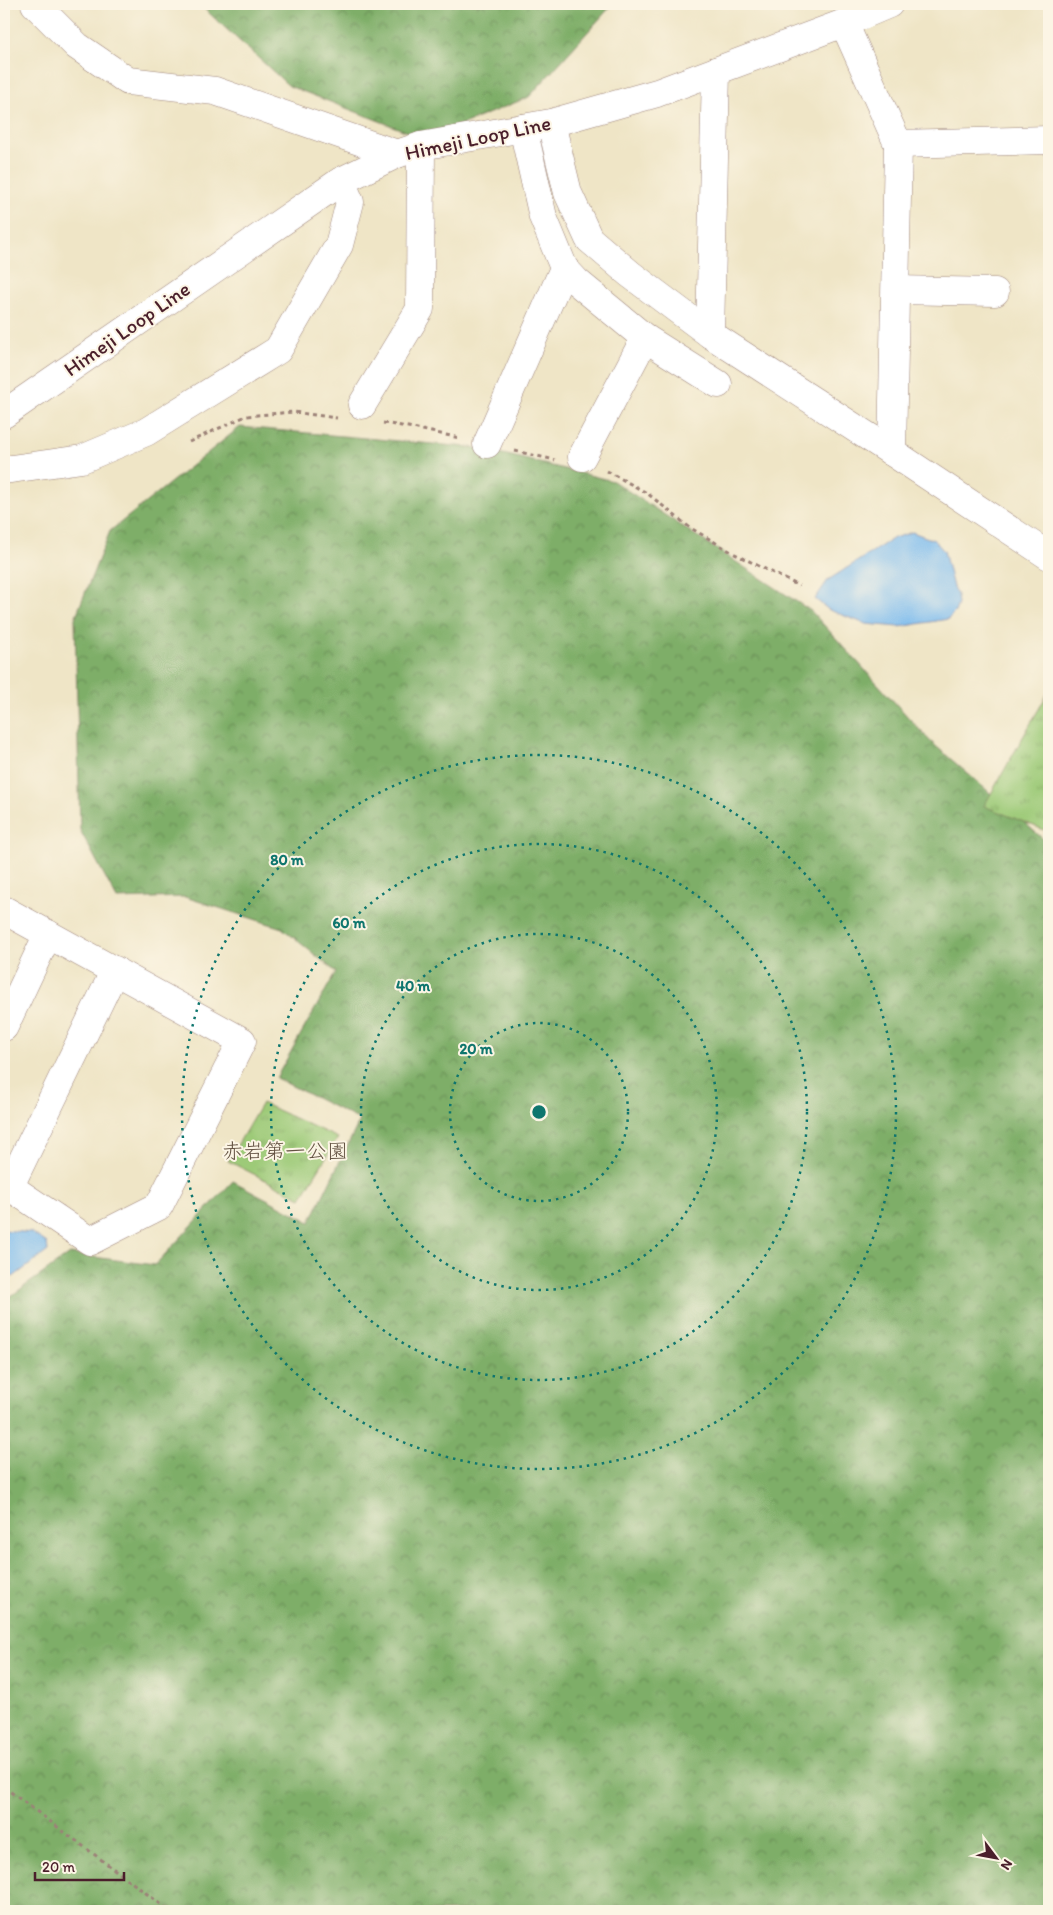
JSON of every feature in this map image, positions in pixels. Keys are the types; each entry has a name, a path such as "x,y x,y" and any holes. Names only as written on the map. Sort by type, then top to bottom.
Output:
{"street":[{"path":"35,4 77,46 128,81 215,91 409,150 420,310 362,405"},
{"name":"Himeji Loop Line","path":"4,414 341,181 409,150 551,123 657,93 844,23 889,4"},
{"path":"844,23 898,144 892,452"},
{"path":"710,334 716,71"},
{"path":"551,123 568,193 588,239 630,274 710,334 1049,556"},
{"path":"522,128 543,217 564,268 577,282 645,338 718,384"},
{"path":"898,144 1049,140"},
{"path":"4,470 82,459 146,432 278,350 339,245 350,202 341,181"},
{"path":"488,444 564,268"},
{"path":"896,290 995,292"},
{"path":"582,457 645,338"},
{"path":"4,910 115,970 242,1041 160,1206 90,1241 6,1185 115,970"},
{"path":"4,1027 48,934"}],"path":[{"path":"4,1787 170,1911"}],"green space":[{"path":"199,4 613,4 529,97 426,139 289,86"},
{"path":"240,427 479,448 613,481 811,611 930,741 1049,844 1049,1911 4,1911 4,1301 70,1254 155,1265 233,1181 310,1222 360,1120 276,1078 336,972 282,928 185,897 117,899 80,830 75,618 110,531"},
{"path":"1049,691 1049,832 984,806"},
{"name":"赤岩第一公園","path":"262,1103 338,1138 301,1198 228,1161"}],"water":[{"path":"912,532 934,540 944,551 958,604 955,612 948,619 899,627 866,624 829,610 815,599 828,580 894,538"},
{"path":"4,1230 32,1233 47,1243 48,1251 13,1277 4,1271"}]}
